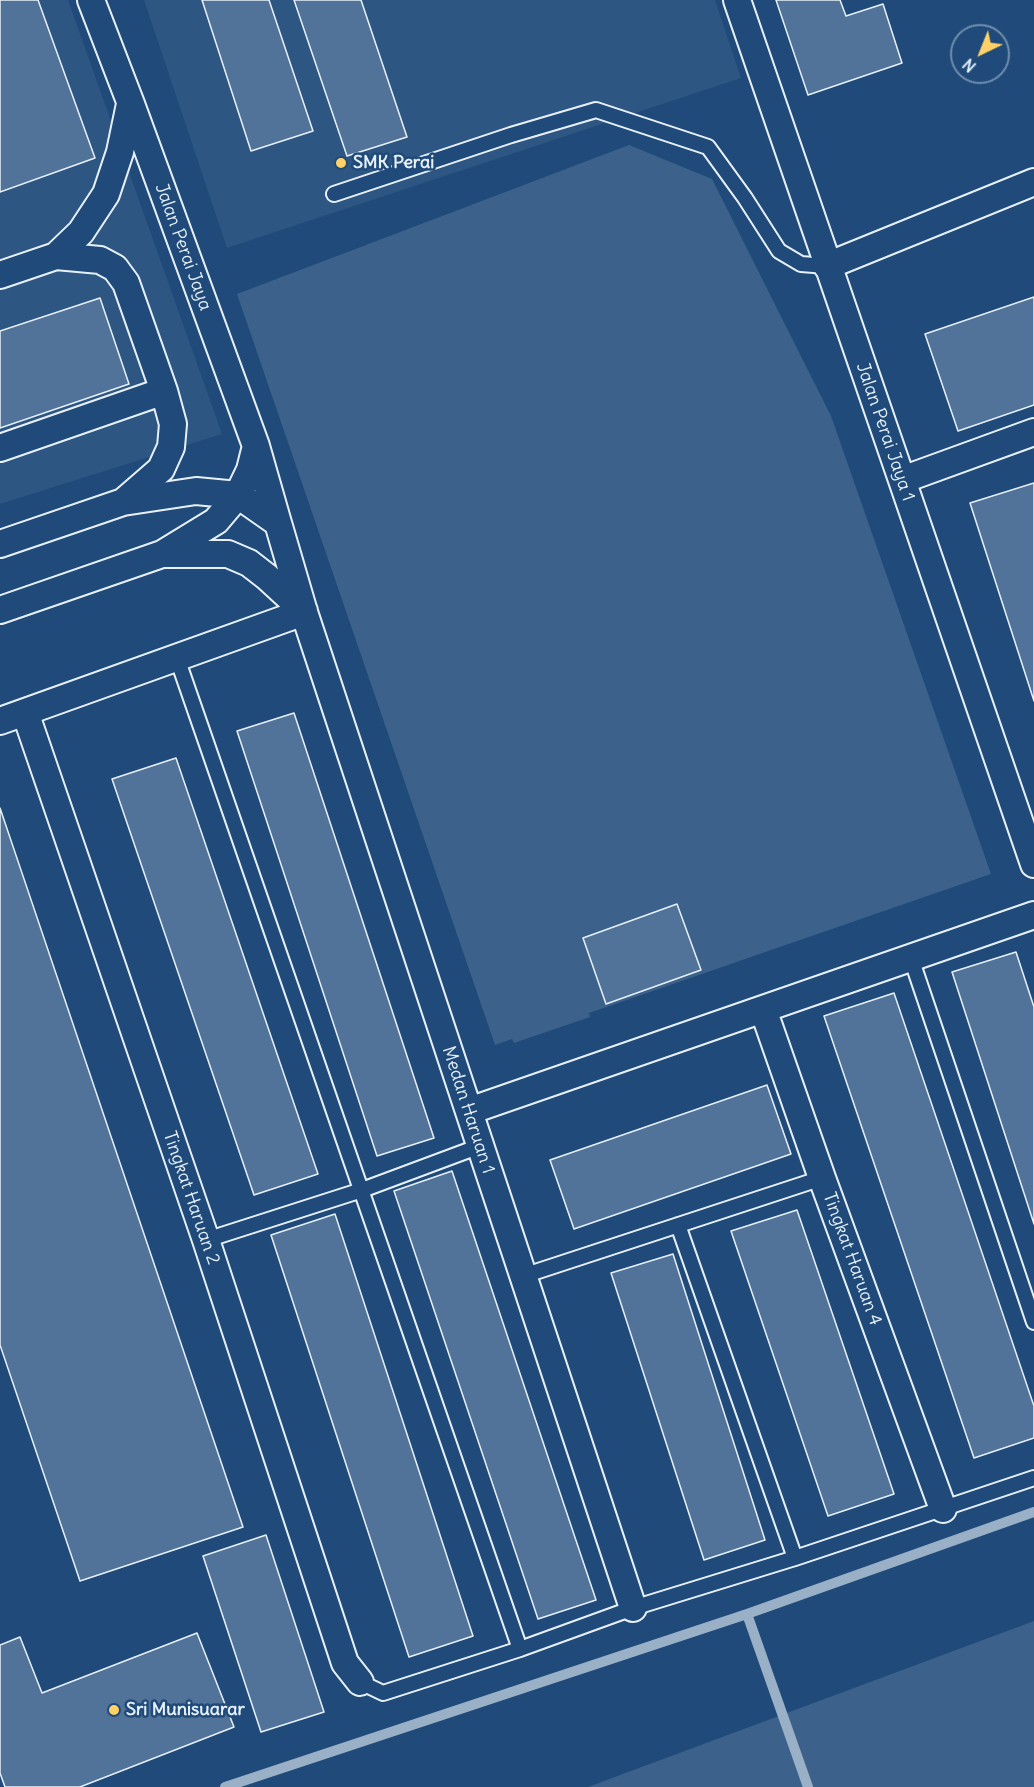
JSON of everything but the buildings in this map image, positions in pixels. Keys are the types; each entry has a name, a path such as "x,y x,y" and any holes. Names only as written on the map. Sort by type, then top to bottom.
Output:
{"street":[{"name":"Jalan Perai Jaya","path":"91,0 256,446 278,523"},
{"name":"Jalan Perai Jaya 1","path":"737,0 1034,864"},
{"path":"56,256 81,232 106,194 120,152 130,104"},
{"path":"827,266 1034,182"},
{"path":"0,275 56,256 100,260 115,268 126,283 164,391 173,424 171,447 161,469 123,502"},
{"path":"0,448 164,391"},
{"path":"902,480 1034,432"},
{"path":"0,610 162,554 216,521 238,495 250,470 256,446"},
{"path":"0,544 123,502 196,491 238,495 278,523"},
{"name":"Medan Haruan 1","path":"278,523 304,612 633,1608"},
{"name":"Medan Haruan 1","path":"162,554 228,554 249,563 304,612"},
{"path":"0,721 304,612"},
{"name":"Tingkat Haruan 2","path":"25,712 206,1240 345,1663 360,1682"},
{"path":"469,1111 1034,915"},
{"name":"Tingkat Haruan 4","path":"763,1009 943,1509"}],"lane":[{"path":"334,194 511,135 597,110 708,147 779,250 801,264 827,266"},
{"path":"177,658 520,1649"},
{"path":"911,958 1034,1322"},
{"path":"206,1240 362,1190 480,1146"},
{"path":"523,1276 822,1178"},
{"path":"678,1225 795,1558"},
{"path":"360,1682 383,1694 520,1649 633,1608 795,1558 1034,1478"}],"shaded area":[{"path":"0,0 68,0 222,434 0,504"},
{"name":"SMK Perai","path":"144,0 715,0 741,78 227,248"},
{"path":"629,145 712,179 831,416 991,874 589,1013 590,1017 514,1043 512,1039 495,1045 237,294"},
{"path":"1034,1621 1034,1787 588,1787"}],"waterway":[{"path":"225,1787 747,1614 1034,1512"},
{"path":"747,1614 808,1787"}],"place":[{"name":"SMK Perai","path":"341,163"},
{"name":"Sri Munisuarar","path":"114,1710"}]}
